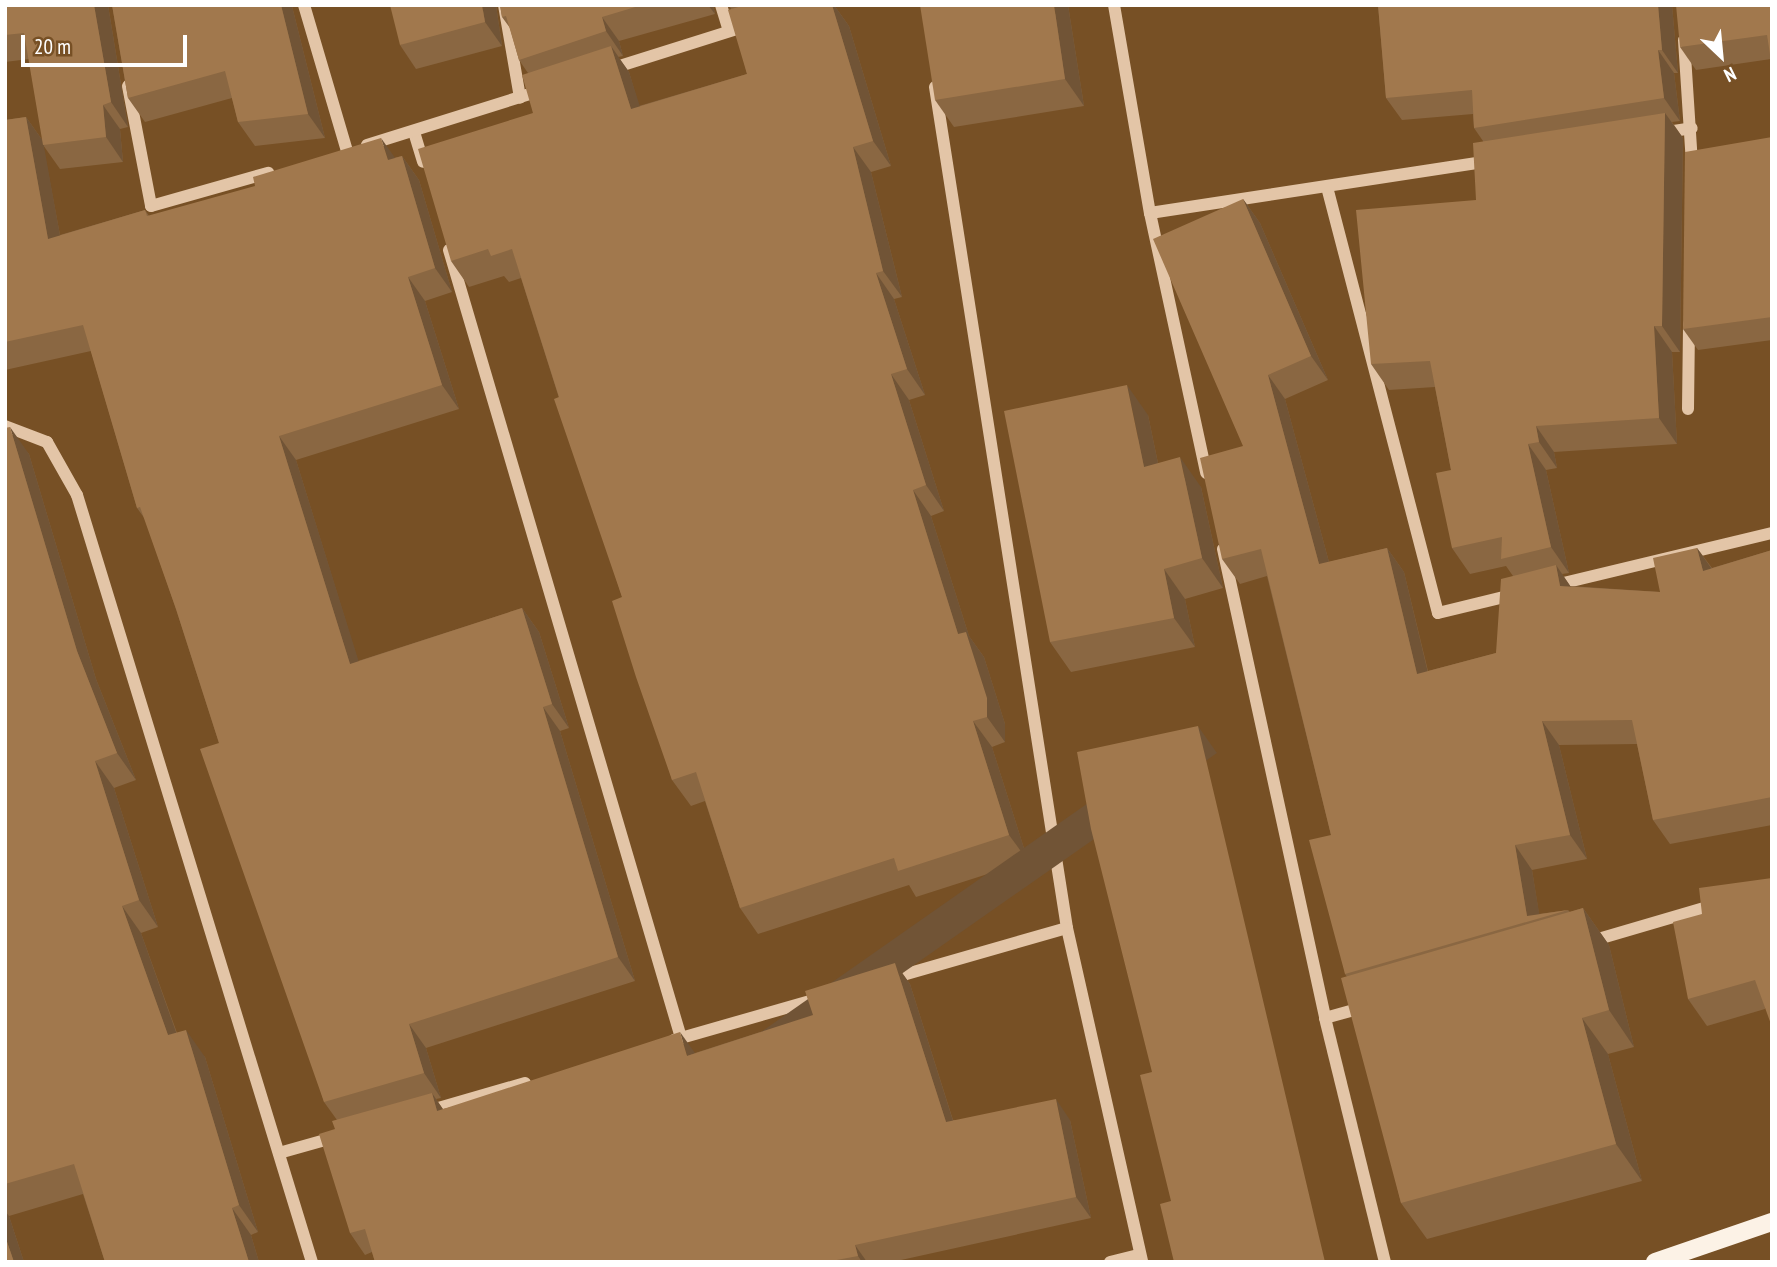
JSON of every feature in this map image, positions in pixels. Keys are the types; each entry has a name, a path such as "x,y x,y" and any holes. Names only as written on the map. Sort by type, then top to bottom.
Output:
{"main road":[{"path":"1655,1262 1772,1222"}],"street":[{"path":"304,5 340,153 559,85"},
{"path":"504,5 520,98"},
{"path":"722,5 729,31"},
{"path":"1114,5 1150,213 1209,486"},
{"path":"1682,19 1692,128 1691,182"},
{"path":"598,73 767,21"},
{"path":"126,72 151,206 281,169"},
{"path":"933,74 1067,928 1141,1258 1110,1262"},
{"path":"1651,135 1692,128"},
{"path":"414,132 426,172"},
{"path":"1150,213 1503,159"},
{"path":"1326,187 1438,613 1772,533"},
{"path":"446,239 681,1038"},
{"path":"1688,409 1689,316"},
{"path":"5,426 47,442 77,495 312,1262"},
{"path":"1221,541 1325,1018 1385,1262"},
{"path":"1575,946 1732,900"},
{"path":"881,981 1067,928"},
{"path":"654,1046 841,992"},
{"path":"1325,1018 1378,1003"},
{"path":"413,1115 534,1080"},
{"path":"279,1153 346,1134"}],"building":[{"path":"5,5 94,5 111,102 103,105 106,137 43,145 24,33 5,35"},
{"path":"112,5 281,5 308,114 238,122 225,71 128,98"},
{"path":"390,5 482,5 485,22 400,45"},
{"path":"500,5 642,5 602,17 606,31 519,60"},
{"path":"745,5 832,5 873,141 853,147 883,271 876,273 907,369 891,374 926,485 913,490 958,634 966,632 987,698 987,717 973,721 1009,835 898,871 894,858 740,908 696,772 672,780 636,677 612,601 622,597 554,399 559,397 512,249 491,256 488,249 451,261 418,149 533,113 522,75 611,46 631,109 747,74 728,10"},
{"path":"920,5 1054,5 1065,79 935,100"},
{"path":"1378,5 1658,5 1662,50 1658,50 1664,98 1474,128 1472,90 1386,98"},
{"path":"1676,5 1772,5 1772,67 1767,35 1680,47"},
{"path":"1665,113 1662,326 1654,326 1659,418 1536,426 1539,442 1528,444 1551,547 1501,559 1502,537 1452,548 1436,473 1451,470 1430,361 1371,364 1356,210 1476,200 1473,143"},
{"path":"26,117 48,239 145,210 147,216 255,186 253,177 381,138 388,160 402,156 435,268 408,277 442,385 279,436 350,664 522,608 552,704 543,707 618,957 409,1024 424,1073 324,1102 200,749 219,743 176,609 140,507 137,508 83,325 5,342 5,120"},
{"path":"1772,137 1772,317 1683,329 1685,152"},
{"path":"1243,199 1311,356 1268,375 1319,564 1387,548 1417,674 1496,653 1501,579 1556,565 1560,586 1660,592 1653,558 1697,548 1703,571 1772,550 1772,797 1653,820 1632,720 1542,721 1570,835 1515,845 1527,916 1568,910 1345,974 1309,840 1331,835 1261,549 1222,559 1200,458 1243,446 1153,239"},
{"path":"1127,385 1144,467 1180,457 1202,558 1164,569 1174,618 1050,642 1004,411"},
{"path":"10,427 77,651 117,753 95,761 139,900 122,906 168,1035 186,1030 239,1205 232,1208 249,1262 105,1262 74,1164 5,1184 5,428"},
{"path":"1198,726 1325,1262 1174,1262 1160,1204 1171,1201 1140,1075 1152,1072 1091,829 1077,752"},
{"path":"1772,878 1772,1027 1755,980 1688,999 1673,922 1702,914 1699,888"},
{"path":"1583,908 1609,1010 1582,1018 1616,1144 1401,1203 1341,978"},
{"path":"895,963 946,1122 1056,1099 1076,1197 855,1245 858,1256 826,1262 375,1262 365,1229 350,1233 319,1134 335,1129 332,1121 432,1093 437,1111 680,1032 687,1056 813,1015 805,991"},
{"path":"5,1236 14,1262 5,1262"}]}
